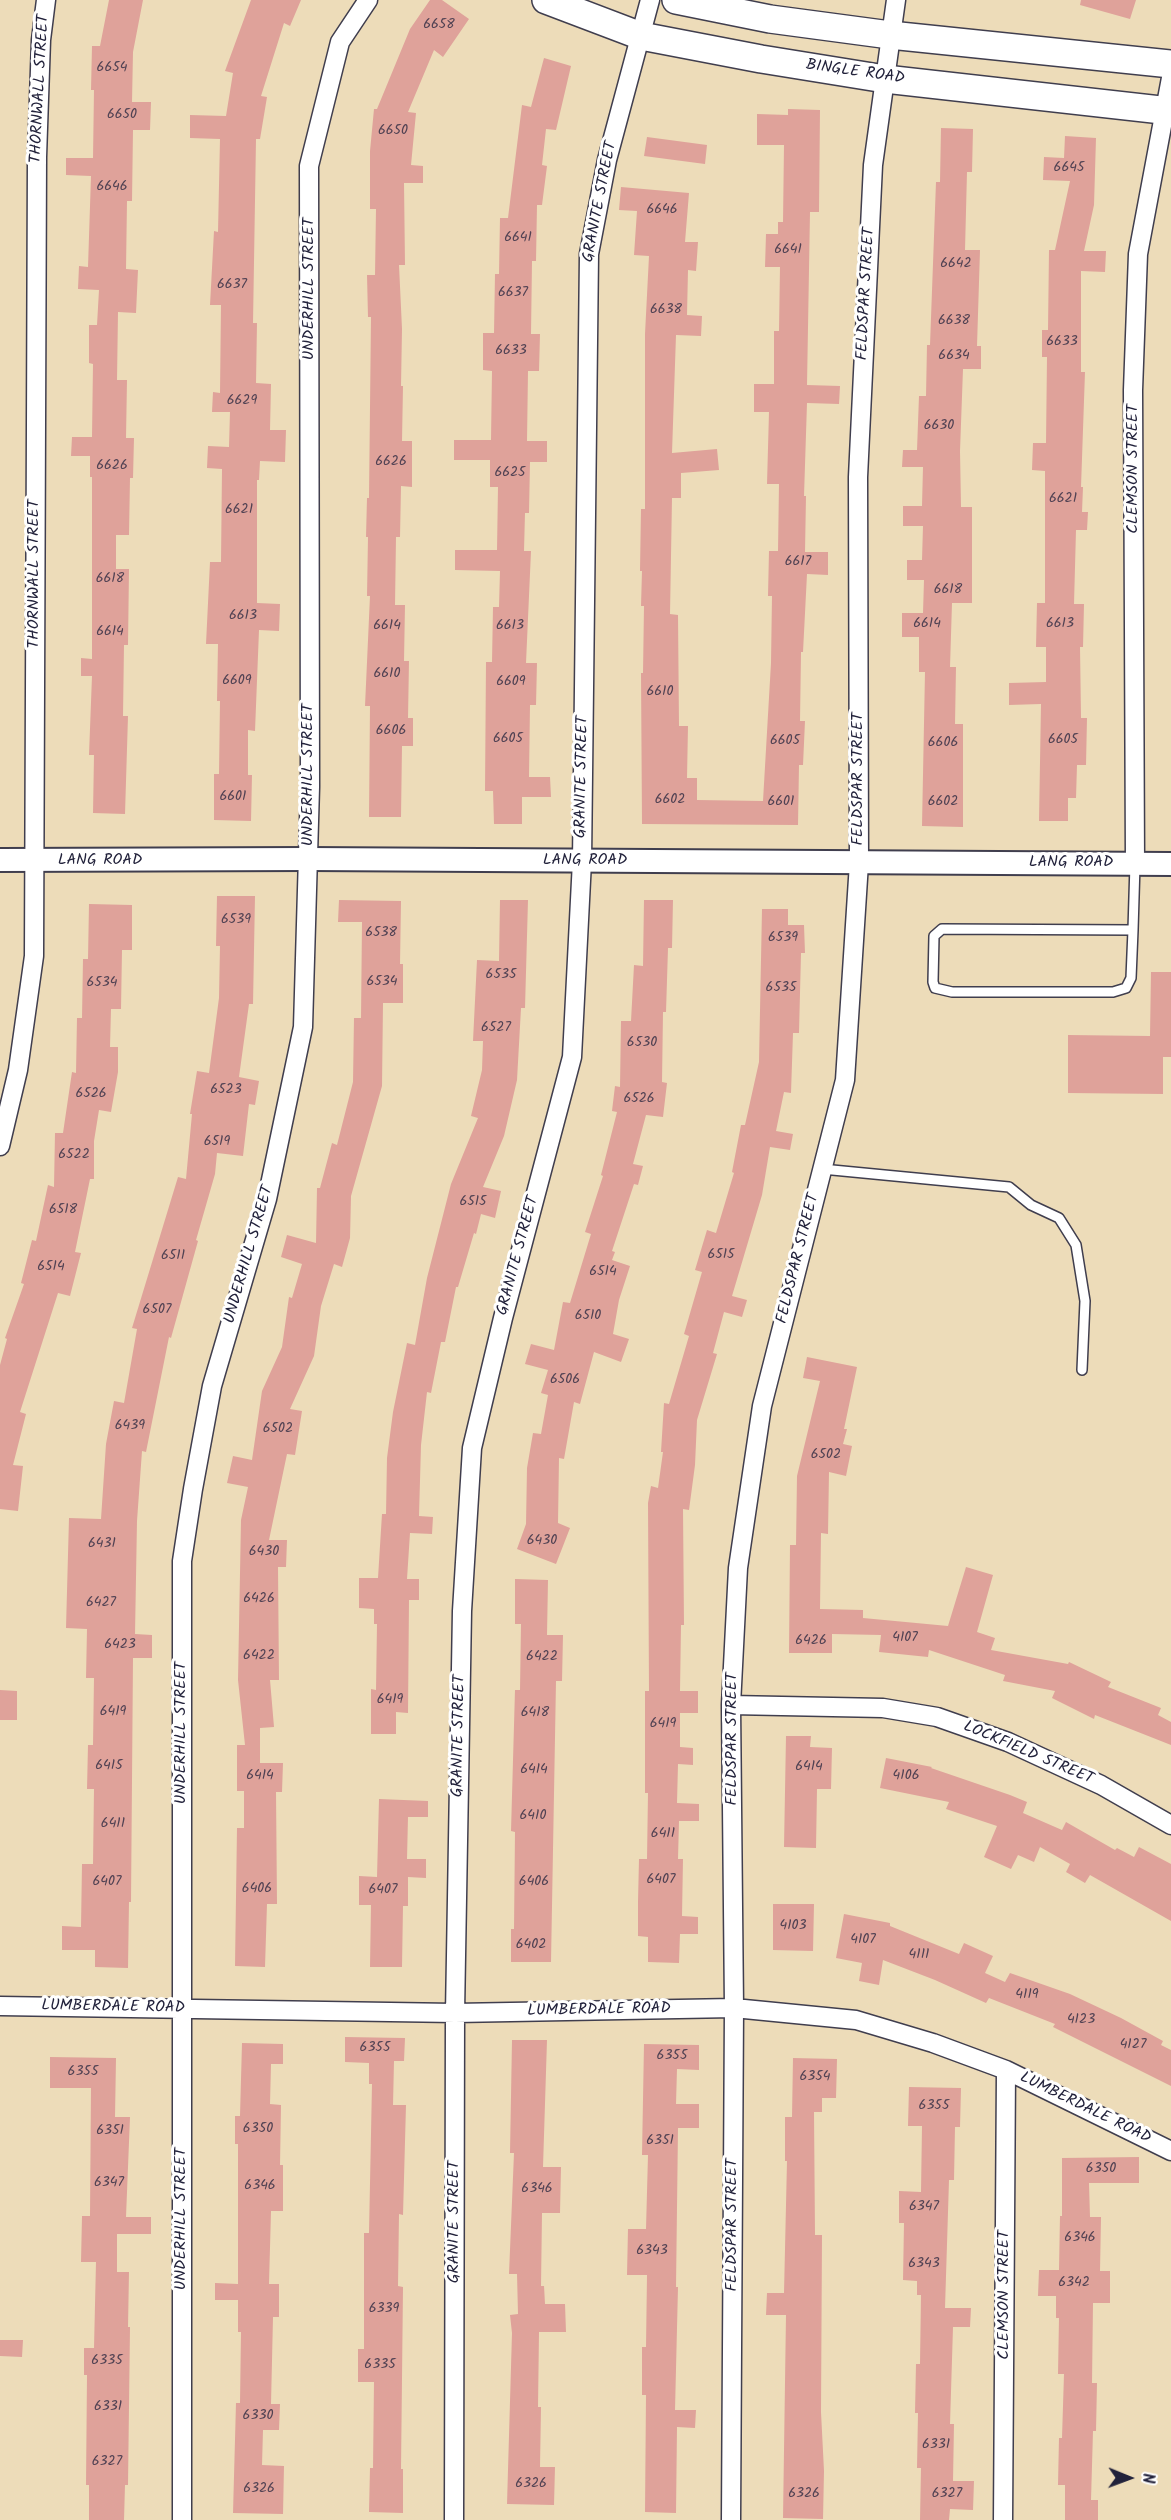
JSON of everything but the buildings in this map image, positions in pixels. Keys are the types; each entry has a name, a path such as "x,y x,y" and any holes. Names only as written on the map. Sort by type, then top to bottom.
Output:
{"main road":[{"name":"BINGLE ROAD","path":"546,0 641,36 761,59 885,79 1168,111"},
{"path":"676,0 770,19 890,35 1171,64"}],"street":[{"name":"THORNWALL STREET","path":"0,1146 18,1070 34,956 37,157 41,40 46,0"},
{"name":"UNDERHILL STREET","path":"182,2520 182,1561 212,1386 267,1199 303,1027 309,859 309,166 340,42 368,0"},
{"name":"GRANITE STREET","path":"454,2520 455,2013 462,1611 472,1448 503,1318 572,1057 582,861 589,254 607,160 650,0"},
{"name":"FELDSPAR STREET","path":"731,2520 734,2008 732,1705 738,1568 762,1406 845,1080 859,862 858,477 873,165 896,0"},
{"name":"CLEMSON STREET","path":"1134,864 1134,390 1138,265 1168,111 1171,78"},
{"name":"LANG ROAD","path":"0,861 309,859 1171,864"},
{"name":"LOCKFIELD STREET","path":"732,1705 883,1708 937,1717 1029,1751 1101,1785 1171,1825"},
{"name":"LUMBERDALE ROAD","path":"0,2007 455,2013 734,2008 856,2020 933,2043 1006,2070 1171,2151"},
{"name":"CLEMSON STREET","path":"1003,2520 1006,2070"}],"lane":[{"path":"1133,930 942,929 934,936 933,982 936,988 952,992 1120,991 1126,988 1131,978 1133,930 1134,864"},
{"path":"822,1169 1009,1187 1031,1205 1059,1218 1076,1245 1085,1301 1082,1370"}]}
